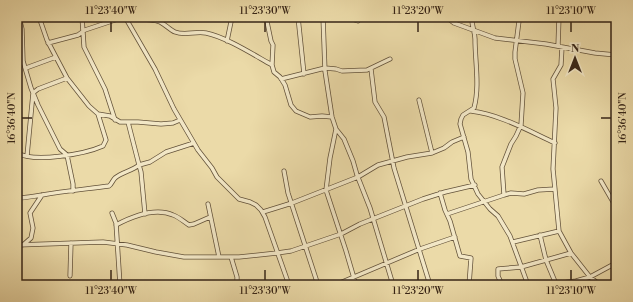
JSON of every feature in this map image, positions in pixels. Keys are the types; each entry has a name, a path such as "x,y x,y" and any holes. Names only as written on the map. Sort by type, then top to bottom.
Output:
{"street":[{"path":"19,17 22,29 23,61 38,105 60,149 67,155 73,191"},
{"path":"17,153 27,156 48,157 67,155 94,150 103,146 106,140 98,114 89,106 67,78 48,43 39,17"},
{"path":"82,17 84,23 84,47 105,89 115,120"},
{"path":"227,41 232,17"},
{"path":"266,17 273,45 272,65 274,72 285,85 291,105 296,111 310,117 332,117"},
{"path":"298,17 304,74"},
{"path":"323,17 325,68 332,117 336,129 344,139 353,161 373,219 393,285"},
{"path":"346,17 358,21"},
{"path":"446,17 454,23 495,38 616,55"},
{"path":"472,17 471,23 478,84 474,108 463,115 460,124 468,152 471,178 478,194 498,216 506,228 528,285"},
{"path":"558,17 561,65 552,79 556,99 553,169 559,231 571,253 590,277 600,285"},
{"path":"48,43 78,35 83,31 126,18 142,18 161,22 174,32 183,34 200,32 208,33 227,41 272,65"},
{"path":"126,18 155,69 180,120 198,150 217,177 232,193 240,199 256,205 263,212 289,285"},
{"path":"504,195 502,167 520,126 523,93 516,60 516,41 519,21"},
{"path":"26,68 56,57"},
{"path":"281,79 325,68 347,71 371,69 390,59"},
{"path":"371,69 375,102 384,117 393,161 430,285"},
{"path":"27,156 33,93 38,89 67,78"},
{"path":"419,100 432,153"},
{"path":"471,111 487,114 520,126 555,143"},
{"path":"98,114 110,116 120,122 161,124 172,123 180,120"},
{"path":"128,122 141,172 145,214"},
{"path":"336,129 330,158 326,190 356,285"},
{"path":"263,212 292,203 358,177 378,165 432,153 464,137"},
{"path":"17,198 28,198 109,186 114,179 126,171 150,162 166,152 194,143"},
{"path":"284,171 288,193 318,285"},
{"path":"601,181 616,207"},
{"path":"17,246 103,242 184,257 231,257 291,251 341,234 360,224 406,205 440,193 475,185"},
{"path":"447,214 511,193 524,194 538,190 555,189"},
{"path":"440,193 460,256 471,258 469,285"},
{"path":"23,245 31,238 32,228 30,213 42,195"},
{"path":"208,204 219,257"},
{"path":"116,225 145,214 164,212 175,216 189,225 210,217"},
{"path":"112,213 116,225 120,285"},
{"path":"512,242 559,231"},
{"path":"540,235 546,260 557,284"},
{"path":"335,285 386,262 455,237"},
{"path":"70,276 71,243"},
{"path":"502,285 498,276 498,269 521,267 571,253"},
{"path":"231,257 237,277 237,285"},
{"path":"547,285 576,281 590,277 616,263"}]}
